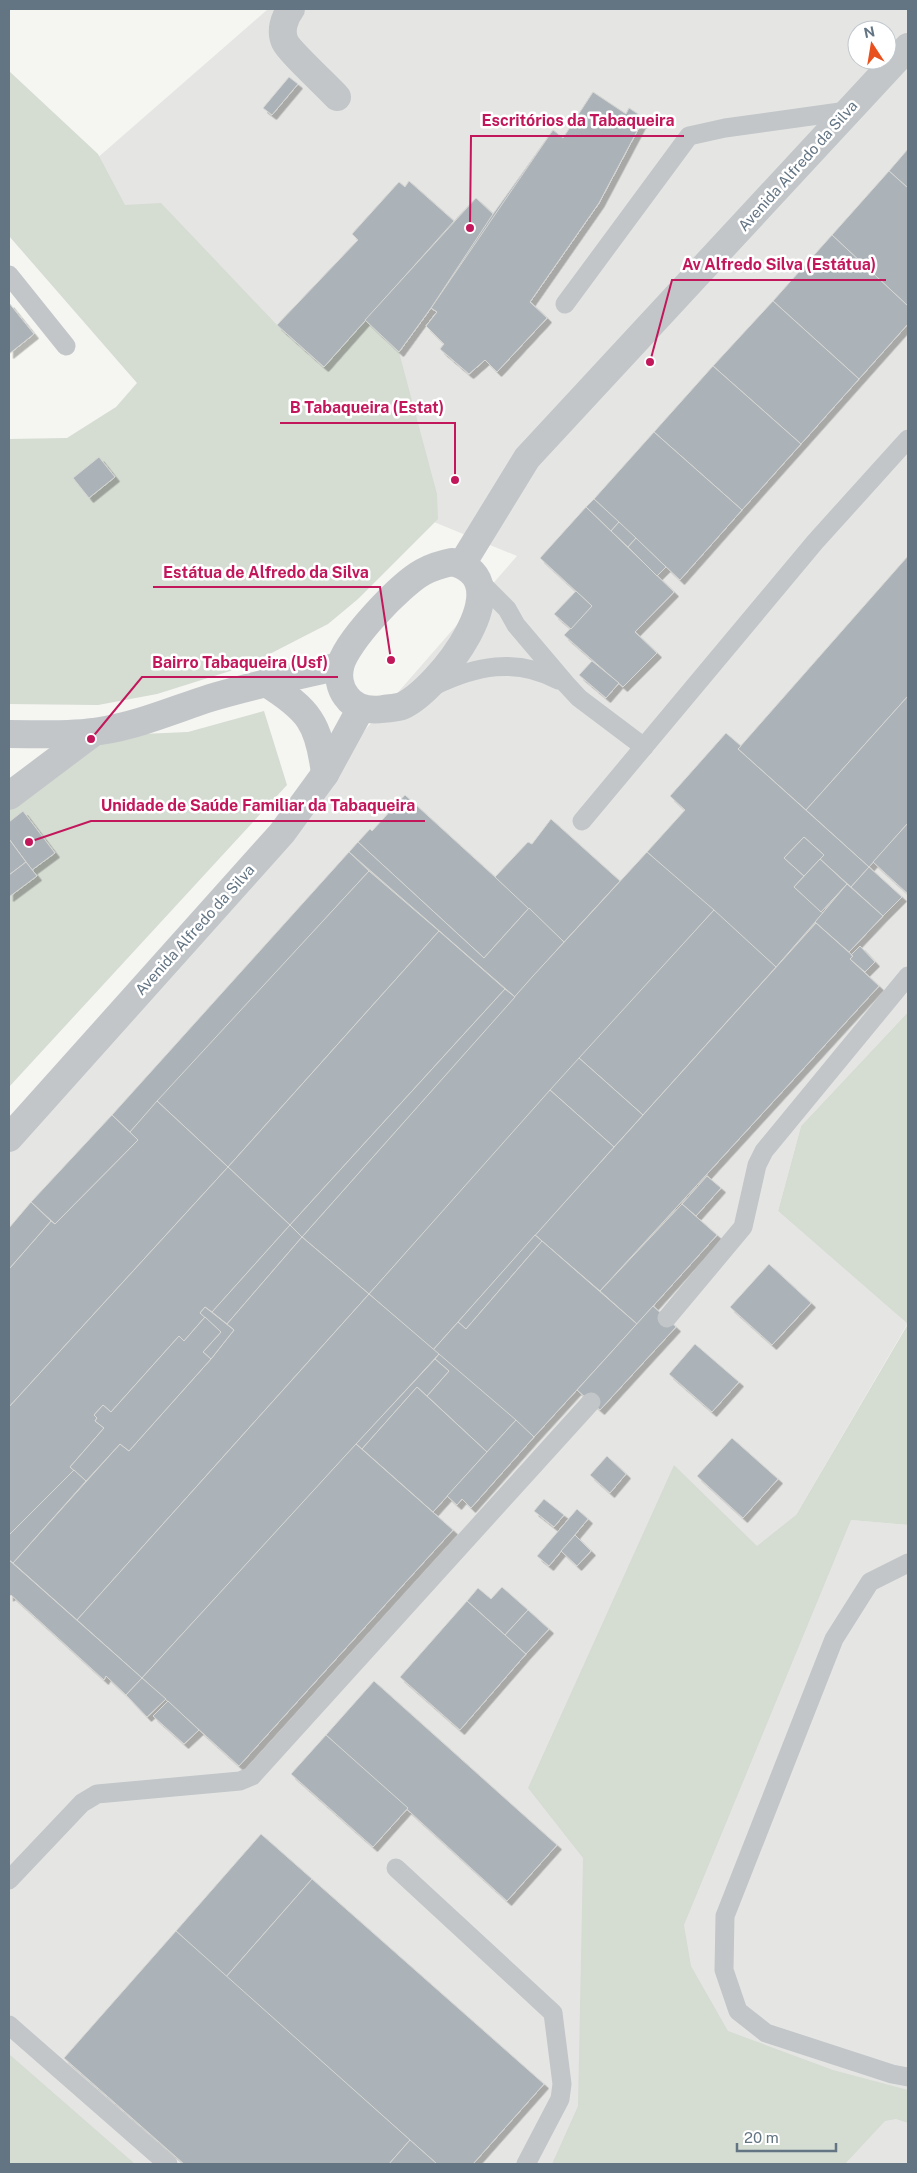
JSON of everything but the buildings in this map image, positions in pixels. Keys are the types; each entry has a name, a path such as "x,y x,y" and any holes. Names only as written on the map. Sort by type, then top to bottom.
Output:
{"street":[{"path":"291,9 285,16 282,29 285,43 337,97"},
{"name":"Avenida Alfredo da Silva","path":"470,572 527,458 908,47"},
{"path":"452,562 470,572 481,594 479,609 472,628 452,658 422,693 401,706 379,709 361,708 349,700 343,692 339,679 340,666 348,647 405,585 422,572 439,564 452,562"},
{"path":"9,734 94,732 162,716 210,699 266,683 340,666"},
{"path":"266,683 295,701 306,714 322,751 324,774"},
{"name":"Avenida Alfredo da Silva","path":"9,1138 282,833 324,774 361,708"},
{"path":"9,796 94,732"}],"lane":[{"path":"565,304 689,136 725,128 847,112"},
{"path":"9,275 66,346"},
{"path":"582,821 815,542 908,439"},
{"path":"470,572 507,609 516,625 579,698 644,747"},
{"path":"422,693 456,675 483,668 505,666 526,666 543,672 566,684"},
{"path":"667,1318 743,1227 757,1165 764,1151 908,976"},
{"path":"9,1880 82,1804 97,1794 240,1780 252,1776 591,1402"},
{"path":"908,1562 870,1582 834,1638 725,1916 724,1970 738,2011 766,2033 892,2074 908,2077"},
{"path":"396,1868 553,2013 562,2084 560,2099 526,2164"},
{"path":"9,2025 168,2164"}],"shaded area":[{"path":"268,9 908,9 908,1012 801,1126 778,1211 908,1323 796,1515 908,1525 908,2164 9,2164 9,1138 517,556 339,483 64,187"},
{"path":"9,71 98,154 125,205 161,203 277,325 323,367 365,320 399,352 437,494 438,519 358,599 328,624 246,666 157,694 98,705 9,704 9,439 67,438 116,407 137,383 9,236"},
{"path":"264,711 287,785 9,1087 9,801 97,736 188,732"},
{"path":"908,1012 908,1324 778,1211 801,1126"},
{"path":"908,1324 908,1525 851,1520 684,1925 691,1966 728,2031 833,2070 908,2090 908,2123 896,2119 885,2121 845,2164 552,2164 578,2106 583,1858 528,1788 674,1465 757,1546 796,1515"},
{"path":"9,2054 135,2164 9,2164"}],"place":[{"name":"Escritórios da Tabaqueira","path":"470,228"},
{"name":"Av Alfredo Silva (Estátua)","path":"650,362"},
{"name":"B Tabaqueira (Estat)","path":"455,480"},
{"name":"Estátua de Alfredo da Silva","path":"391,660"},
{"name":"Bairro Tabaqueira (Usf)","path":"91,739"},
{"name":"Unidade de Saúde Familiar da Tabaqueira","path":"29,842"}]}
